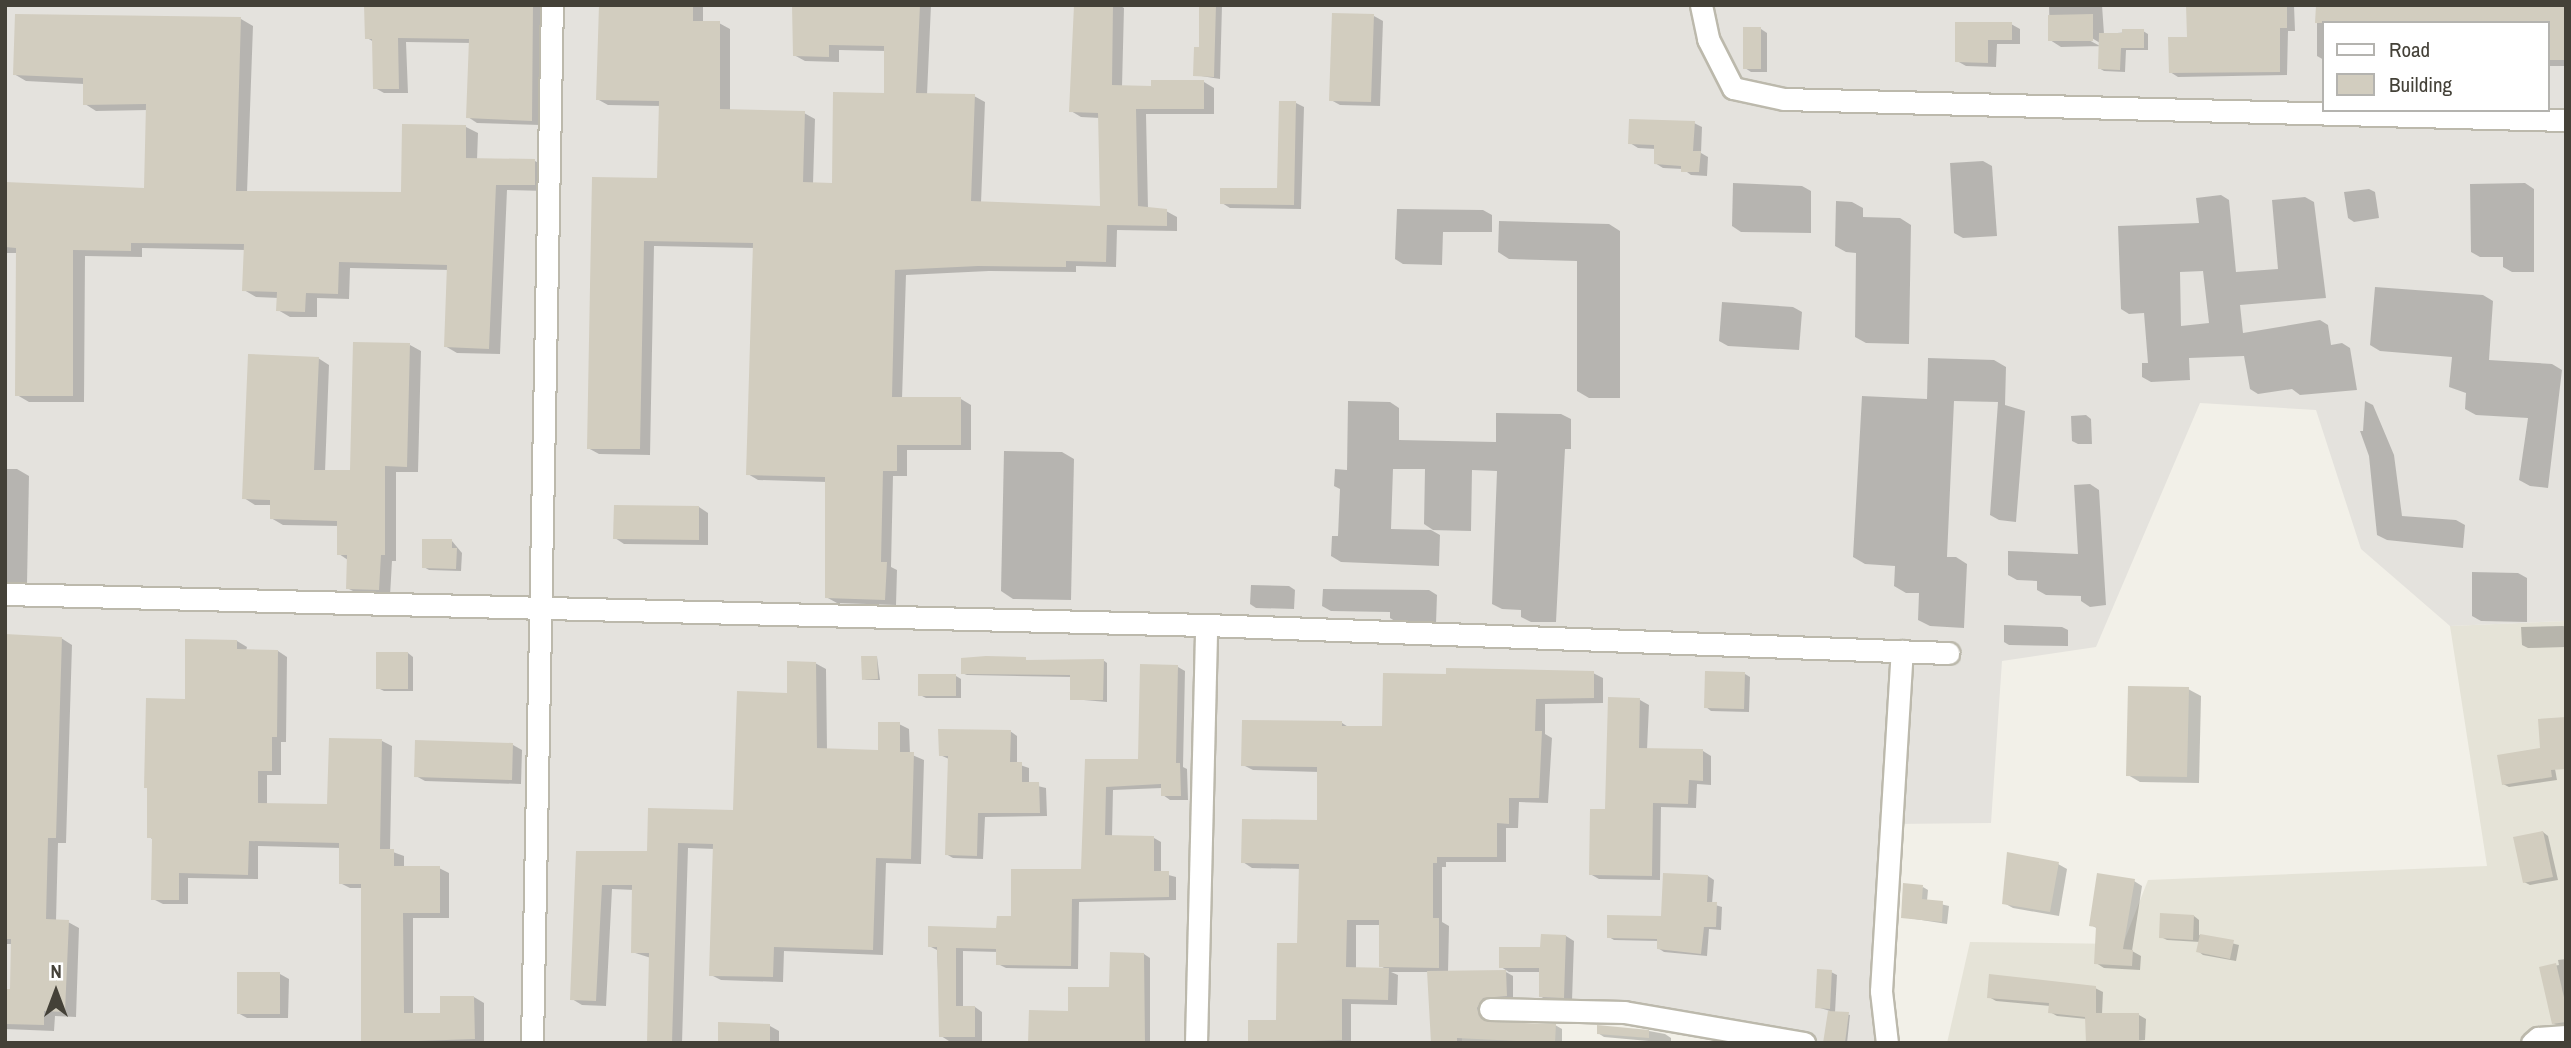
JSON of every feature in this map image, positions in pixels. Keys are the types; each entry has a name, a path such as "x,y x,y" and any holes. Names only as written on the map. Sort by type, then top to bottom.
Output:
{"street":[{"path":"532,1043 538,610 552,5"},
{"path":"1701,5 1708,39 1733,88 1784,99 2566,120"},
{"path":"5,594 538,610 1206,625 1948,653"},
{"path":"1196,1043 1206,625"},
{"path":"1886,1043 1881,992 1902,651"},
{"path":"1490,1009 1624,1012 1804,1043"},
{"path":"2532,1043 2538,1038 2566,1036"}],"shaded area":[{"path":"5,5 2566,5 2566,621 2450,626 2361,549 2316,410 2200,403 2096,647 2002,661 1991,823 1894,824 1877,1043 1786,1043 1666,1014 1462,1013 1462,1043 5,1043"},
{"path":"2566,621 2566,1043 1947,1043 1970,942 2123,944 2148,880 2487,866 2450,626"}],"building":[{"path":"364,5 533,5 532,121 466,118 469,39 398,38 399,89 373,89 372,39 365,39"},
{"path":"599,5 693,5 693,21 720,21 720,109 805,111 803,182 832,183 833,92 884,93 884,46 829,45 829,57 793,56 792,5 920,5 916,93 975,94 971,201 1100,206 1098,113 1069,112 1074,5 1113,5 1112,85 1151,86 1151,80 1204,80 1204,109 1136,109 1138,206 1167,209 1167,226 1107,225 1106,262 1066,261 1066,267 978,266 895,270 892,397 961,397 961,445 897,445 897,471 883,471 881,562 887,562 885,600 825,598 825,477 746,475 753,243 644,241 640,449 587,449 592,177 657,178 659,101 596,100"},
{"path":"1199,5 1216,5 1214,77 1193,76 1194,47 1199,47"},
{"path":"2186,5 2287,5 2287,28 2280,28 2280,72 2169,73 2168,37 2187,37"},
{"path":"2316,5 2566,5 2566,60 2550,60 2550,21 2315,23"},
{"path":"1332,13 1374,14 1371,102 1329,101"},
{"path":"15,14 241,17 236,191 401,192 402,124 466,125 466,158 535,159 535,185 496,185 489,349 444,347 447,265 339,262 338,294 306,293 305,312 276,311 277,292 242,291 244,244 131,243 131,251 73,250 73,396 15,396 16,248 5,247 5,182 144,188 146,104 83,105 83,78 13,75"},
{"path":"2093,14 2093,41 2048,41 2048,15"},
{"path":"1955,22 2012,22 2012,40 1988,40 1988,63 1955,62"},
{"path":"1743,27 1761,27 1761,69 1743,69"},
{"path":"2122,29 2144,29 2144,48 2121,48 2120,70 2098,69 2099,33 2122,33"},
{"path":"1279,101 1296,101 1294,205 1220,204 1220,188 1277,188"},
{"path":"1629,119 1695,121 1693,151 1701,151 1699,172 1681,172 1681,166 1654,164 1654,145 1628,144"},
{"path":"353,342 410,343 407,467 385,466 385,555 381,555 379,590 346,589 347,555 337,555 337,521 270,519 270,500 242,499 248,354 319,357 314,470 350,470"},
{"path":"614,505 699,506 699,540 613,539"},
{"path":"422,539 452,539 452,548 457,548 456,569 422,568"},
{"path":"5,634 62,637 56,838 48,838 46,919 69,920 65,1012 44,1011 44,1025 5,1024 5,989 10,989 11,939 5,939"},
{"path":"185,639 237,640 237,649 278,650 277,737 272,737 272,771 258,771 258,803 327,804 329,738 382,739 380,849 394,849 394,866 440,866 440,913 403,913 404,1013 440,1013 440,996 474,996 475,1039 361,1043 361,884 339,884 339,843 249,841 248,875 179,873 179,900 151,900 152,838 147,838 147,788 144,788 146,698 185,699"},
{"path":"376,652 408,652 408,689 376,689"},
{"path":"861,656 877,656 878,679 862,680"},
{"path":"1026,657 1026,660 1104,659 1103,700 1070,700 1070,675 961,674 961,658"},
{"path":"787,661 816,662 817,748 878,750 878,722 900,722 900,752 914,752 911,859 876,858 873,950 774,947 773,977 709,976 713,844 678,843 672,1043 647,1043 649,953 631,953 632,885 602,885 596,1001 570,1000 576,851 647,851 648,808 733,810 737,691 787,693"},
{"path":"1140,664 1178,665 1176,763 1180,763 1181,796 1161,796 1161,784 1106,787 1105,835 1154,836 1154,871 1169,871 1169,897 1072,899 1071,966 996,965 996,949 956,948 956,1006 975,1006 975,1037 939,1037 937,947 928,947 928,926 996,928 997,916 1011,916 1011,869 1081,869 1085,759 1138,759"},
{"path":"1446,668 1594,671 1594,698 1536,699 1535,731 1542,731 1539,798 1509,798 1509,824 1497,823 1497,857 1437,857 1437,863 1433,863 1433,918 1439,918 1439,968 1379,967 1379,920 1347,920 1346,967 1389,968 1388,1000 1342,999 1342,1040 1248,1043 1248,1020 1276,1020 1277,943 1297,943 1299,864 1241,863 1242,819 1317,820 1317,767 1241,766 1242,720 1342,721 1342,726 1382,726 1383,673 1446,674"},
{"path":"1705,671 1745,672 1744,709 1704,708"},
{"path":"918,674 956,674 956,696 918,696"},
{"path":"2128,686 2189,687 2187,777 2126,776"},
{"path":"1608,697 1640,698 1639,748 1703,749 1703,781 1689,780 1688,804 1653,803 1652,876 1589,875 1590,809 1605,809"},
{"path":"2566,717 2566,769 2551,770 2552,777 2502,785 2497,755 2540,748 2538,719"},
{"path":"938,729 1011,730 1010,762 1022,762 1022,782 1039,782 1040,813 978,813 977,856 945,855 948,756 939,756"},
{"path":"415,740 513,743 512,780 414,777"},
{"path":"2543,831 2553,877 2523,883 2513,837"},
{"path":"2007,852 2059,862 2050,912 2002,904"},
{"path":"1663,873 1708,875 1707,902 1717,902 1716,927 1704,927 1701,954 1657,949 1657,939 1607,938 1607,915 1661,916"},
{"path":"2097,873 2135,879 2123,949 2133,950 2132,966 2094,964 2096,927 2089,926"},
{"path":"1903,883 1923,885 1922,899 1943,901 1942,922 1901,918"},
{"path":"2160,913 2194,915 2193,940 2159,938"},
{"path":"1541,934 1566,935 1564,998 1539,997 1539,968 1499,968 1499,947 1540,947"},
{"path":"2200,934 2234,940 2230,959 2196,952"},
{"path":"1110,952 1144,953 1145,1043 1028,1043 1029,1010 1068,1011 1068,987 1109,987"},
{"path":"2556,963 2566,1006 2566,1022 2552,1024 2539,967"},
{"path":"1817,969 1832,970 1830,1009 1815,1008"},
{"path":"1506,970 1507,996 1483,998 1477,1008 1479,1016 1490,1022 1556,1024 1555,1043 1457,1038 1457,1043 1431,1043 1427,971"},
{"path":"237,972 280,972 280,1014 237,1014"},
{"path":"1989,974 2096,986 2096,1013 2139,1013 2139,1043 2086,1043 2085,1017 2048,1013 2049,1003 1987,998"},
{"path":"1828,1011 1849,1012 1845,1043 1823,1043"},
{"path":"718,1022 770,1024 770,1043 718,1043"},
{"path":"1597,1025 1649,1030 1649,1038 1597,1034"}]}
